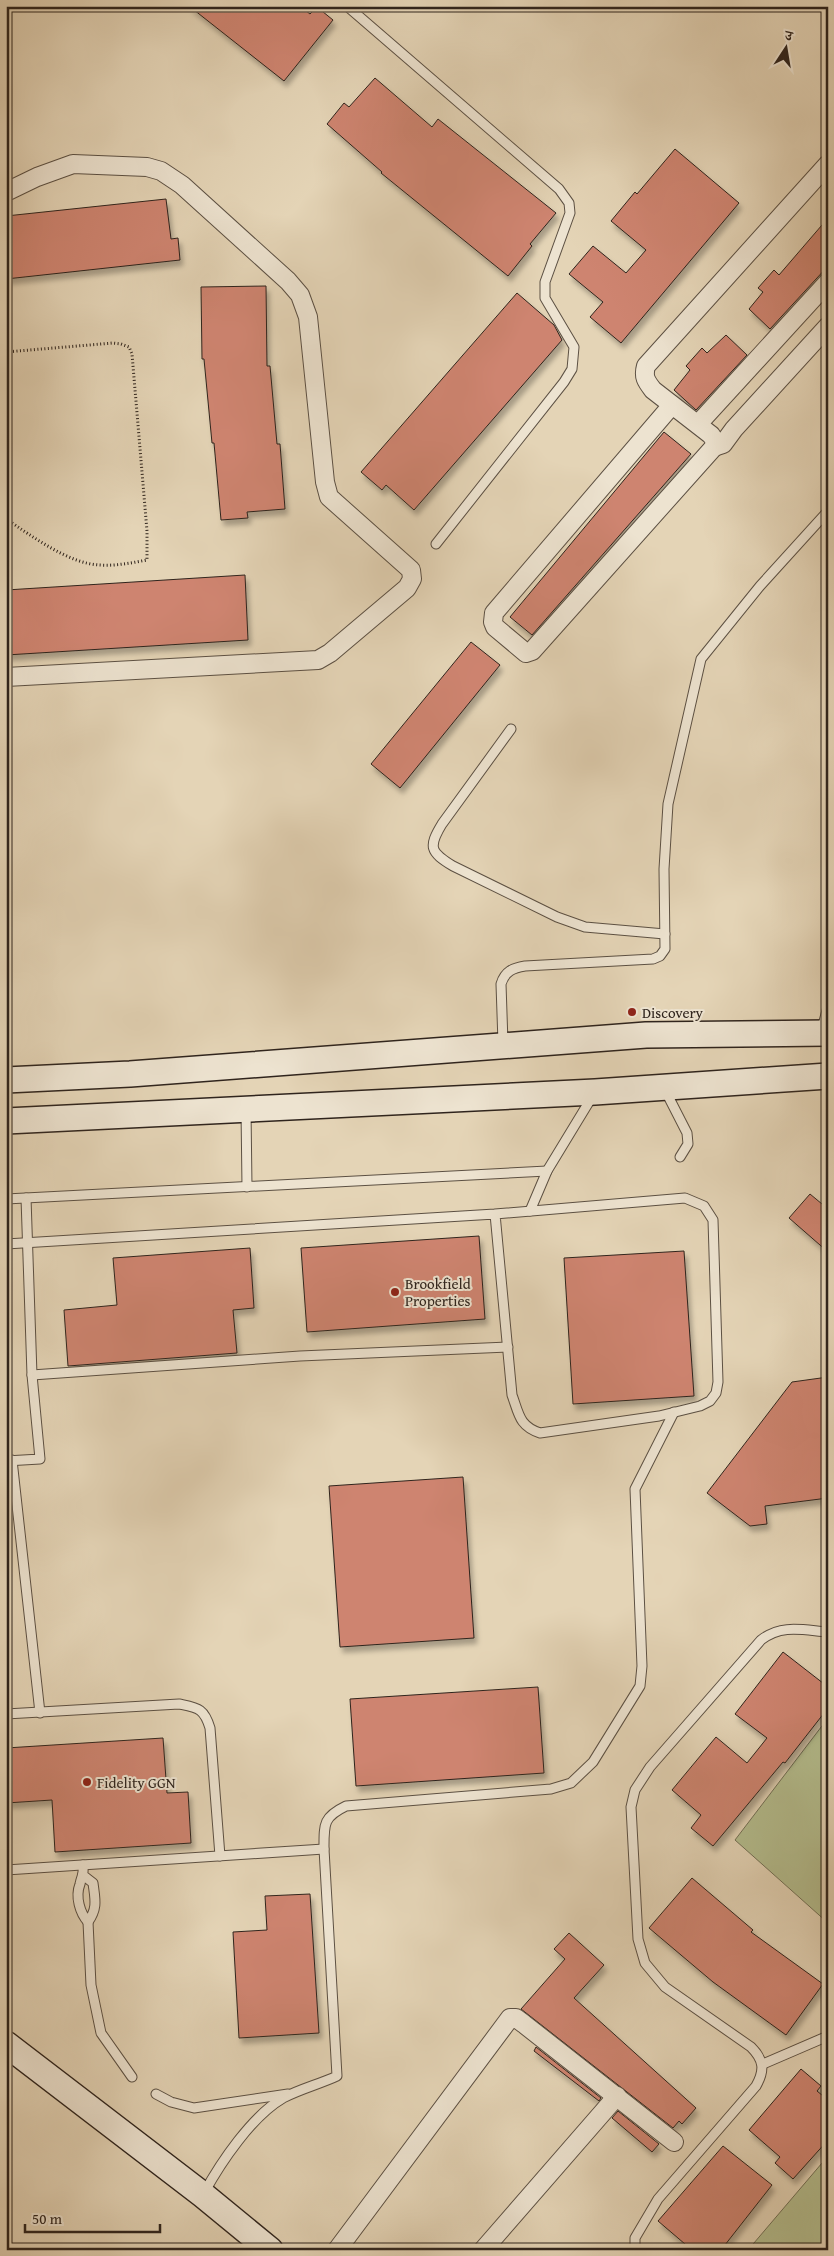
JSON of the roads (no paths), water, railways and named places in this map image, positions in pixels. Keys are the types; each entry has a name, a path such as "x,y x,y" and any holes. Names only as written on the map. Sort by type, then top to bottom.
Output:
{"main road":[{"path":"6,1080 130,1074 646,1035 824,1032"},
{"path":"6,1121 595,1092 827,1077"},
{"path":"6,2044 203,2195 270,2250"}],"street":[{"path":"6,192 37,176 73,164 147,167 161,171 182,185 288,281 300,295 308,318 325,482 329,497 411,570 412,579 407,588 330,653 318,660 6,677"},
{"path":"714,447 715,441 712,434 653,390 646,381 644,374 646,366 828,164"},
{"path":"699,423 828,282"},
{"path":"672,405 494,613 493,622 495,627 526,653 532,652 714,447 723,444 734,429 828,326"},
{"path":"337,2250 510,2018 516,2018 524,2024 674,2142"},
{"path":"483,2250 617,2096"}],"lane":[{"path":"347,6 559,189 569,203 570,213 545,282 544,292 545,298 574,348 572,369 564,382 436,544"},
{"path":"503,1046 501,984 504,976 512,968 653,959 660,956 665,949 664,846 668,804 701,659 760,586 828,511"},
{"path":"511,729 433,838 433,850 438,857 566,920 585,927 665,934"},
{"path":"824,1032 828,1007"},
{"path":"663,1087 687,1133 688,1144 680,1157"},
{"path":"530,1211 547,1172 595,1092"},
{"path":"246,1109 247,1187"},
{"path":"6,1199 547,1172"},
{"path":"26,1198 26,1243 32,1375 40,1459 9,1460 40,1713"},
{"path":"6,1244 495,1214 685,1198 704,1206 713,1220 718,1382 716,1393 710,1402 658,1416 540,1433 528,1429 522,1422 512,1395 495,1214"},
{"path":"32,1375 300,1356 508,1347"},
{"path":"203,2195 225,2157 270,2107 293,2093 337,2076 324,1849 324,1828 332,1813 346,1806 550,1790 571,1783 593,1762 640,1686 642,1666 635,1489 674,1412"},
{"path":"635,2250 635,2238 658,2198 756,2086 762,2075 763,2064 759,2054 751,2046 665,1987 645,1963 638,1939 631,1807 635,1790 650,1767 761,1640 773,1631 788,1629 828,1632"},
{"path":"6,1714 179,1704 198,1708 206,1715 210,1728 220,1856"},
{"path":"6,1870 324,1849"},
{"path":"83,1865 84,1876 79,1892 80,1913 88,1922"},
{"path":"84,1876 93,1883 94,1892 95,1912 88,1922 91,1986 101,2033 132,2077"},
{"path":"763,2064 828,2036"},
{"path":"156,2094 171,2102 194,2108 293,2093"}],"place":[{"name":"Discovery","path":"632,1012"},
{"name":"Brookfield Properties","path":"395,1292"},
{"name":"Fidelity GGN","path":"87,1782"}]}
